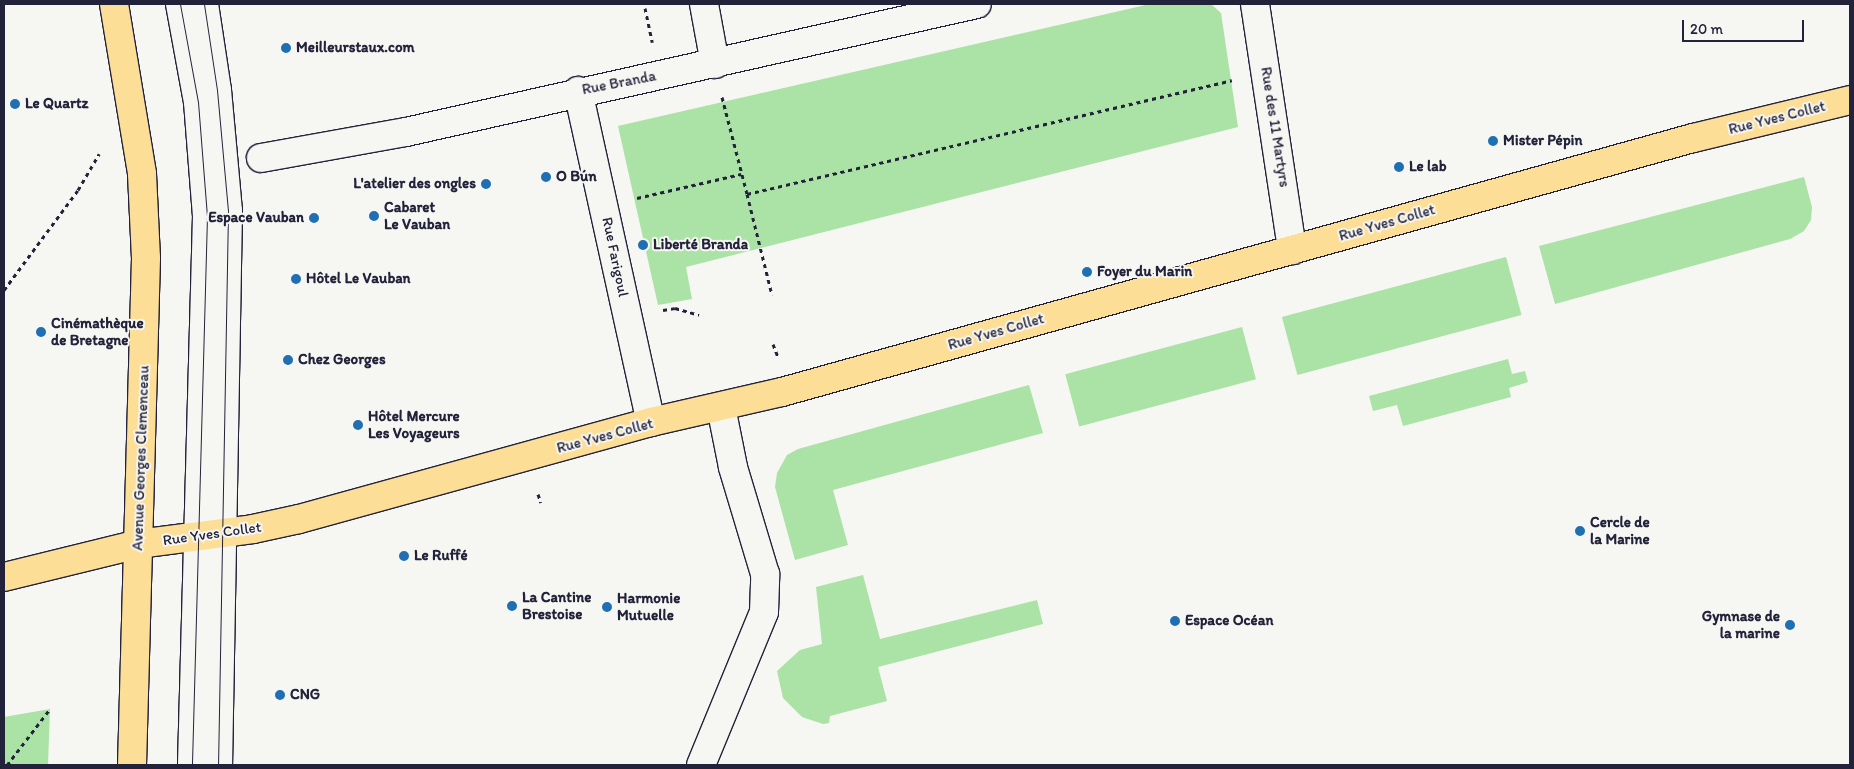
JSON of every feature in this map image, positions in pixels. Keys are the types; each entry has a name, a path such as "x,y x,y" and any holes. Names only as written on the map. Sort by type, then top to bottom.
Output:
{"main road":[{"name":"Avenue Georges Clemenceau","path":"114,4 142,174 146,235 132,765"},
{"name":"Rue Yves Collet","path":"4,577 138,544 210,536 299,519 651,422 721,407 1693,138 1850,100"}],"street":[{"path":"180,4 198,102 206,216 210,536 218,765"},
{"path":"192,765 210,536 228,211 217,90 204,4"},
{"path":"704,4 716,64"},
{"name":"Rue Branda","path":"261,158 406,132 977,4"},
{"name":"Rue des 11 Martyrs","path":"1255,4 1292,250"},
{"name":"Rue Farigoul","path":"578,92 651,422"},
{"path":"701,765 764,612 765,574 733,467 721,407"}],"path":[{"path":"747,194 1266,72"},
{"path":"721,91 772,295"},
{"path":"4,290 78,190 99,154"},
{"path":"645,196 741,174"},
{"path":"675,308 699,315"},
{"path":"773,344 778,358"},
{"path":"538,494 541,504"},
{"path":"6,765 50,709"}],"green space":[{"path":"1150,4 1211,4 1221,13 1238,127 686,267 692,299 658,305 618,126"},
{"path":"1804,177 1812,207 1811,220 1804,231 1790,239 1555,304 1539,246"},
{"path":"1506,257 1522,315 1297,375 1282,317"},
{"path":"1242,327 1256,379 1079,427 1065,374"},
{"path":"1508,359 1512,374 1525,371 1528,382 1509,388 1511,397 1403,426 1397,405 1373,411 1369,396"},
{"path":"1029,385 1043,433 833,490 848,545 795,560 775,487 777,473 787,455 798,449"},
{"path":"863,575 880,639 1037,600 1043,624 878,667 887,701 830,716 829,723 823,724 802,717 783,698 777,671 800,650 822,644 816,587"},
{"path":"50,709 48,765 4,765 4,717"}],"tram line":[{"path":"180,4 198,102 207,216 192,765"},
{"path":"204,4 217,90 228,211 218,765"}],"place":[{"name":"Meilleurstaux.com","path":"286,48"},
{"name":"Le Quartz","path":"15,104"},
{"name":"Mister Pépin","path":"1493,141"},
{"name":"Le lab","path":"1399,167"},
{"name":"O Bún","path":"546,177"},
{"name":"L'atelier des ongles","path":"486,184"},
{"name":"Cabaret Le Vauban","path":"374,216"},
{"name":"Espace Vauban","path":"314,218"},
{"name":"Liberté Branda","path":"643,245"},
{"name":"Foyer du Marin","path":"1087,272"},
{"name":"Hôtel Le Vauban","path":"296,279"},
{"name":"Cinémathèque de Bretagne","path":"41,332"},
{"name":"Chez Georges","path":"288,360"},
{"name":"Hôtel Mercure Les Voyageurs","path":"358,425"},
{"name":"Cercle de la Marine","path":"1580,531"},
{"name":"Le Ruffé","path":"404,556"},
{"name":"La Cantine Brestoise","path":"512,606"},
{"name":"Harmonie Mutuelle","path":"607,607"},
{"name":"Espace Océan","path":"1175,621"},
{"name":"Gymnase de la marine","path":"1790,625"},
{"name":"CNG","path":"280,695"}]}
